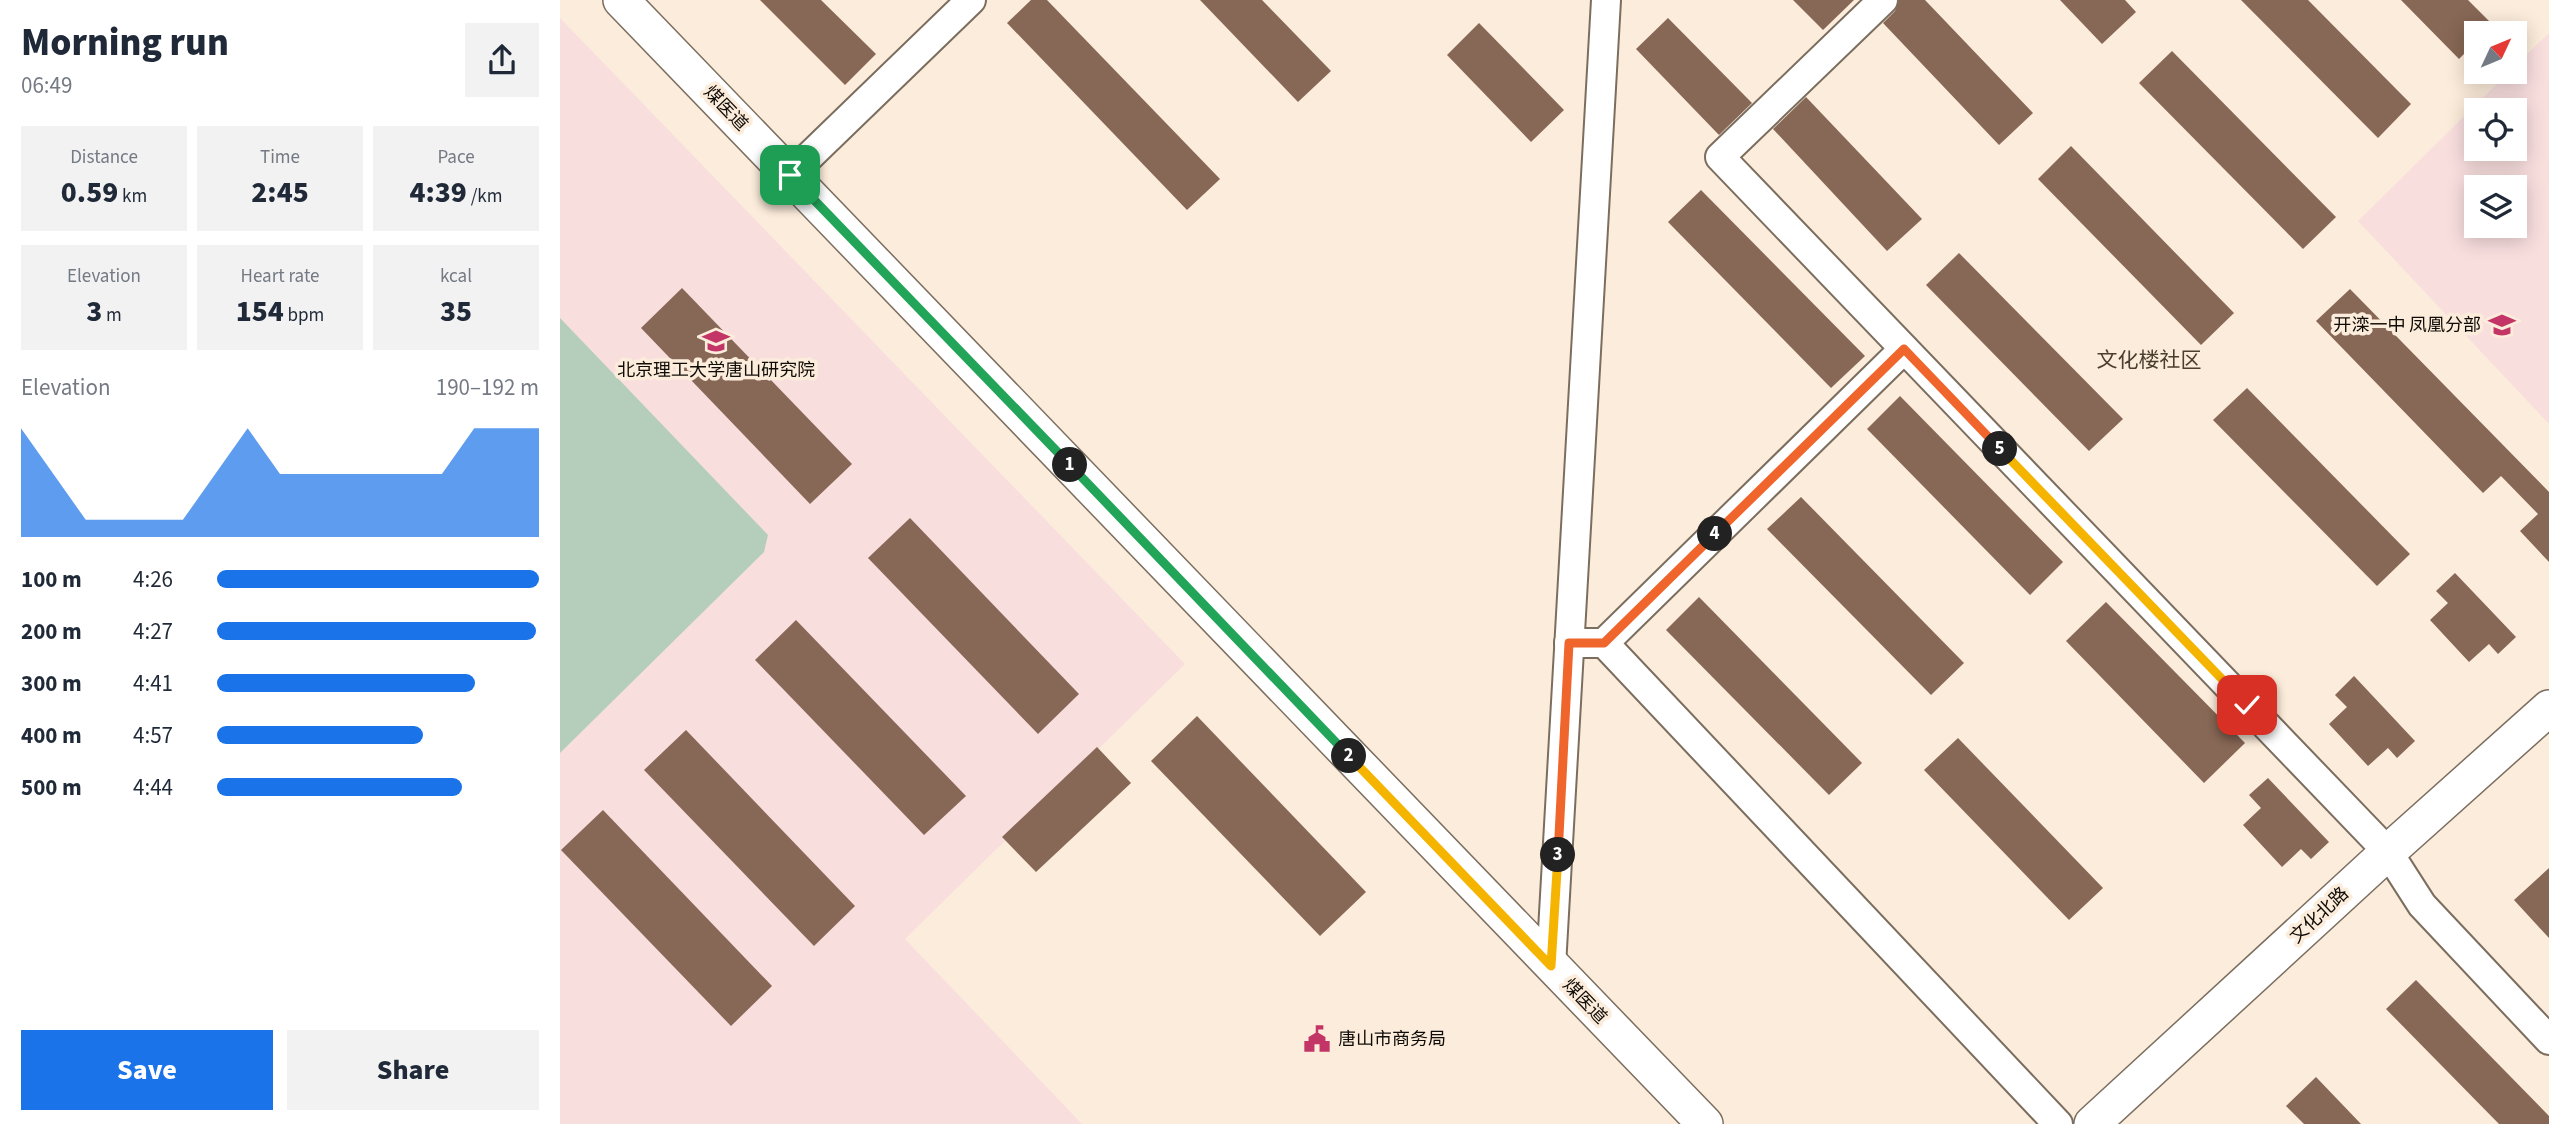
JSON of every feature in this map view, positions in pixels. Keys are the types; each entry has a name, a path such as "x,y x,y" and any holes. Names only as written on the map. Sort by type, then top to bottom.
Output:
{"street":[{"name":"煤医道","path":"621,0 1705,1124"},
{"path":"790,175 971,0"},
{"path":"1551,966 1606,0"},
{"path":"1883,0 1720,157 2388,852 2423,905 2549,1040"},
{"path":"1569,643 1604,643 1904,349"},
{"path":"1604,643 2058,1124"},
{"name":"文化北路","path":"2092,1124 2549,708"}],"shaded area":[{"name":"北京理工大学唐山研究院","path":"560,18 1185,664 905,939 1082,1124 560,1124"},
{"name":"开滦一中 凤凰分部","path":"2549,33 2549,424 2358,221 2464,116 2464,161 2527,161 2527,98 2483,98 2497,84 2527,84 2527,54"}],"green space":[{"path":"560,318 768,535 764,552 560,753"}],"building":[{"path":"760,0 821,0 876,54 845,85"},
{"path":"1031,0 1047,0 1220,179 1187,210 1007,23"},
{"path":"1200,0 1262,0 1331,71 1298,102"},
{"path":"1793,0 1854,0 1823,30"},
{"path":"1899,0 1925,0 2033,113 1999,145 1883,23 1895,11"},
{"path":"2060,0 2125,0 2136,12 2102,44"},
{"path":"2241,0 2308,0 2411,104 2378,138"},
{"path":"2401,0 2468,0 2489,21 2464,21 2464,54 2459,59"},
{"path":"1668,18 1752,103 1719,135 1636,49"},
{"path":"1479,23 1564,110 1531,142 1447,55"},
{"path":"2172,51 2336,217 2303,249 2139,83"},
{"path":"1806,97 1922,219 1887,251 1773,129"},
{"path":"2071,146 2234,313 2201,345 2038,179"},
{"path":"1701,190 1865,356 1831,388 1668,222"},
{"path":"1959,253 2123,419 2089,451 1926,285"},
{"path":"682,288 852,464 810,504 641,328"},
{"path":"2350,289 2549,492 2549,562 2520,531 2538,514 2501,476 2483,493 2316,321"},
{"path":"2247,388 2410,554 2377,586 2213,420"},
{"path":"1900,396 2063,562 2030,595 1867,429"},
{"path":"1801,497 1964,663 1931,695 1767,529"},
{"path":"910,518 1079,694 1038,734 868,558"},
{"path":"2455,573 2516,637 2498,654 2489,644 2469,662 2430,620 2448,603 2436,591"},
{"path":"1699,597 1862,763 1829,795 1666,630"},
{"path":"2106,602 2245,743 2204,783 2066,641"},
{"path":"796,620 966,796 924,835 755,660"},
{"path":"2354,676 2415,741 2397,758 2388,748 2368,766 2329,724 2347,707 2335,695"},
{"path":"1197,716 1366,892 1320,936 1151,761"},
{"path":"686,730 855,906 814,946 644,770"},
{"path":"1958,738 2103,888 2069,920 1924,770"},
{"path":"1097,747 1131,783 1036,872 1002,837"},
{"path":"2268,778 2329,842 2311,859 2301,849 2282,867 2243,825 2261,808 2249,795"},
{"path":"603,810 772,986 731,1026 561,850"},
{"path":"2549,868 2549,938 2514,900"},
{"path":"2416,980 2549,1116 2549,1124 2499,1124 2386,1009"},
{"path":"2316,1077 2361,1124 2304,1124 2286,1106"}],"place":[{"name":"开滦一中 凤凰分部","path":"2502,325"},
{"name":"北京理工大学唐山研究院","path":"716,341"},
{"name":"唐山市商务局","path":"1317,1039"}],"district":[{"name":"文化楼社区","path":"2149,360"}],"route":[{"path":"790,175 1551,966 1569,643 1604,643 1904,349 2247,705"}]}
